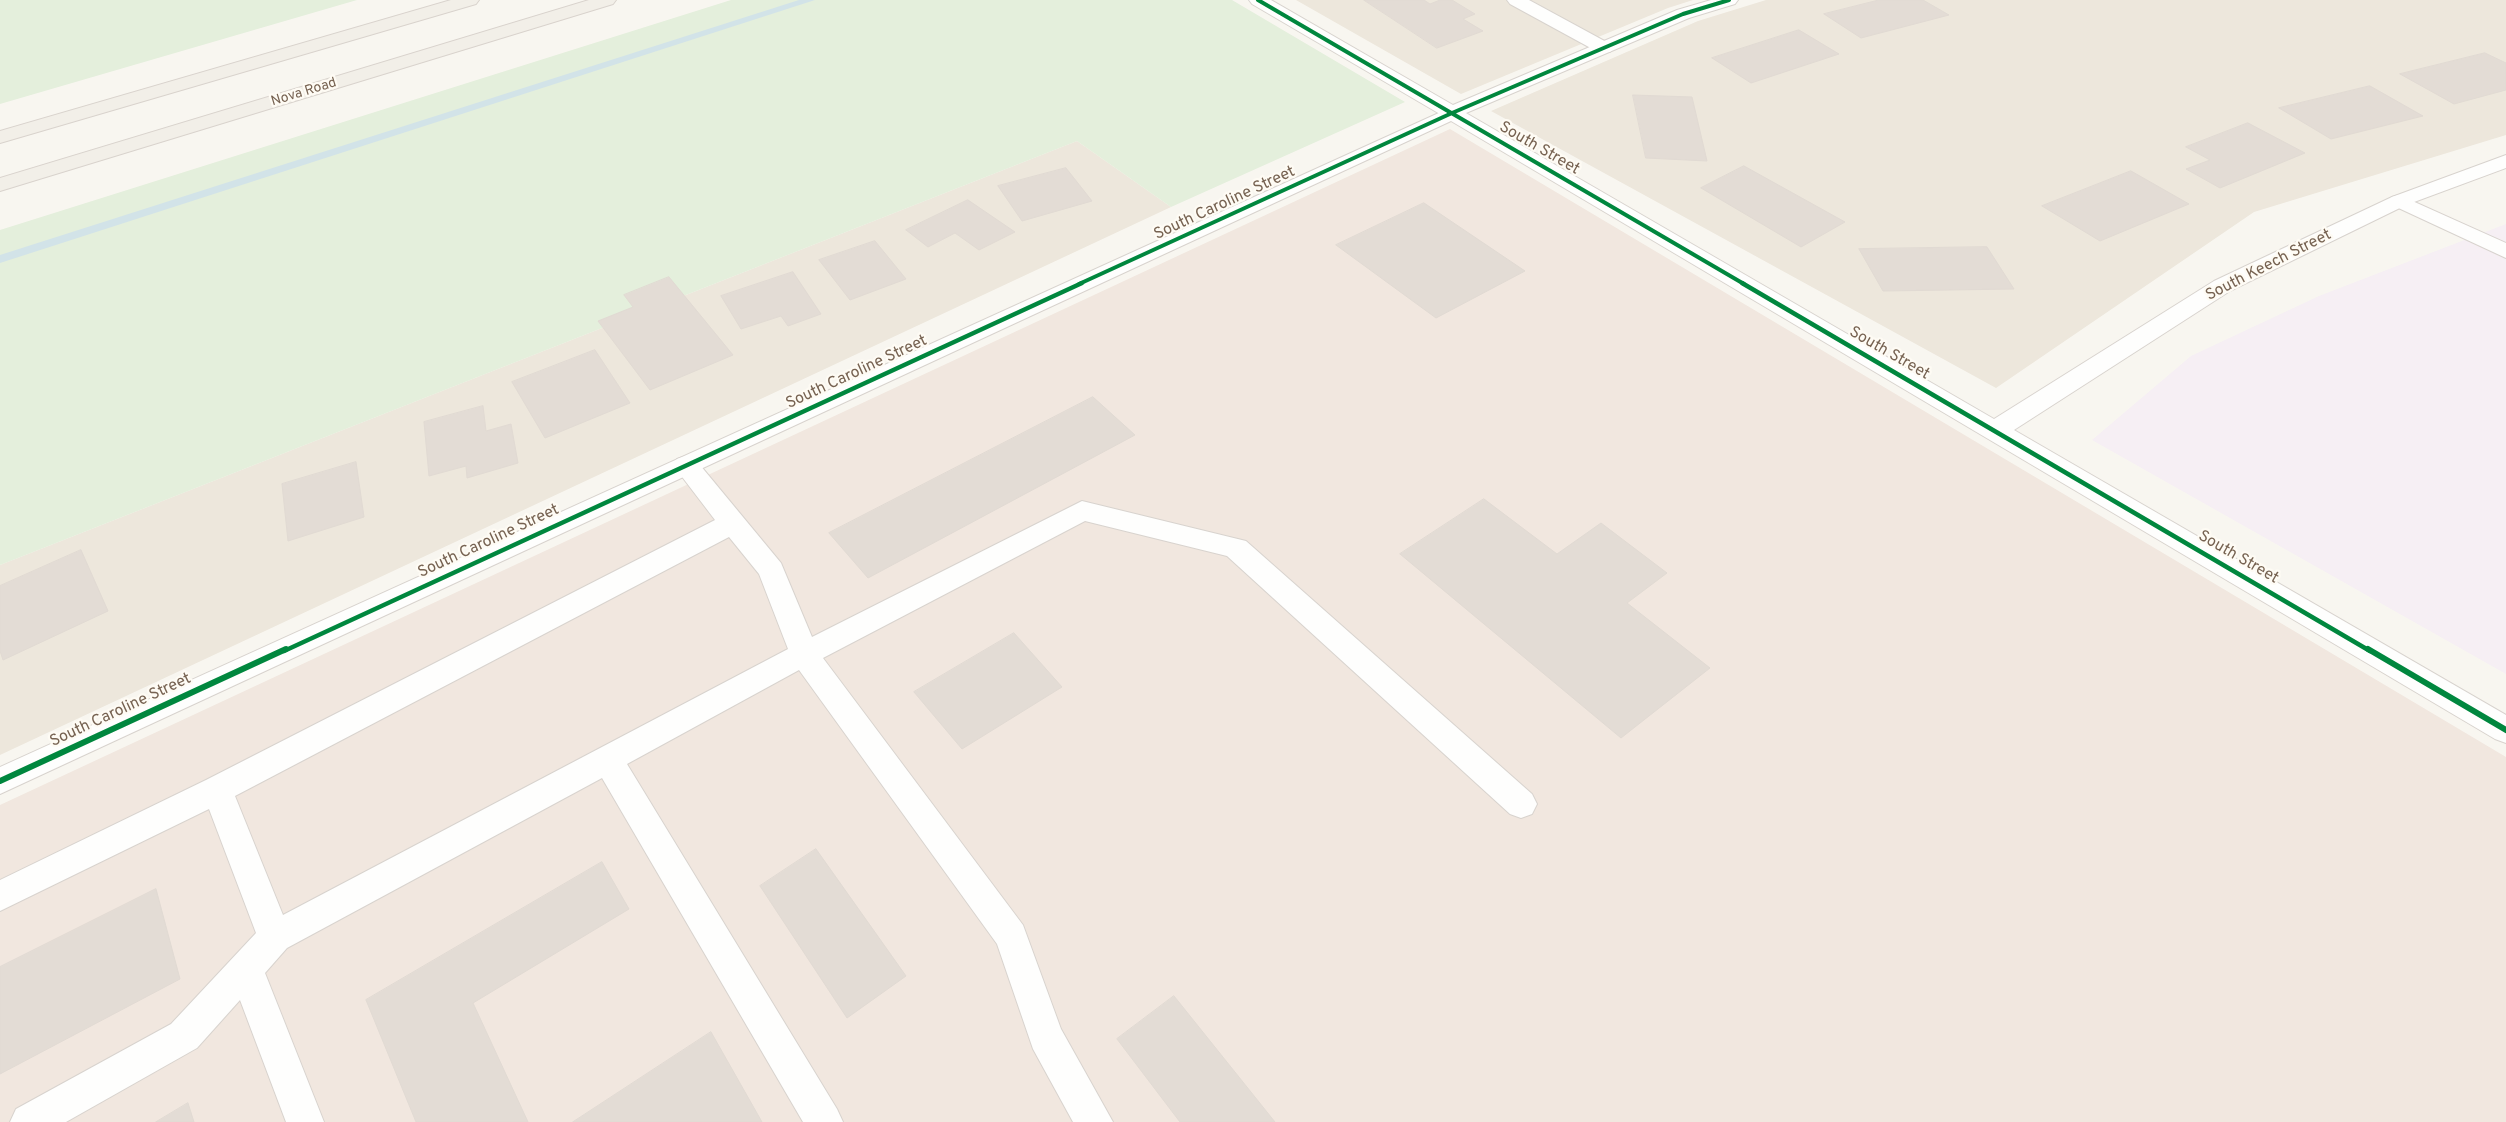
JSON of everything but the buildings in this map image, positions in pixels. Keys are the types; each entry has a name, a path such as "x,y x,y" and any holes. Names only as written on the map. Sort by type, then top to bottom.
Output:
{"main road":[{"path":"0,137 470,0"},
{"name":"Nova Road","path":"0,185 607,0"}],"street":[{"name":"South Street","path":"1258,0 2506,730"},
{"path":"1516,0 1604,48"},
{"name":"South Caroline Street","path":"0,781 1452,113 1683,14 1729,0"},
{"name":"South Keech Street","path":"1995,430 2222,286 2399,201 2506,161"},
{"path":"2399,201 2506,251"},
{"path":"686,466 771,570 804,654 1011,936 1046,1037 1094,1122"},
{"path":"28,1122 184,1036 275,937 804,654 1082,511 1236,548 1521,804"},
{"path":"0,896 217,790 732,523"},
{"path":"608,760 824,1122"},
{"path":"217,790 275,937"},
{"path":"246,969 306,1122"}],"shaded area":[{"path":"1296,0 1693,0 1668,8 1461,94"},
{"path":"1766,0 2506,0 2506,135 2254,212 1996,388 1491,111 1698,21"},
{"path":"1450,129 2506,757 2506,1122 0,1122 0,805"},
{"path":"1077,141 1171,207 0,755 0,565"},
{"path":"2506,224 2506,674 2092,440 2191,356 2319,296"}],"green space":[{"path":"0,0 357,0 0,104"},
{"path":"731,0 1232,0 1405,102 1171,207 1077,141 0,565 0,230"}],"waterway":[{"path":"0,259 810,0"}],"cycle path":[{"path":"1258,0 2506,730"},
{"path":"0,781 1452,113 1683,14 1729,0"}]}
